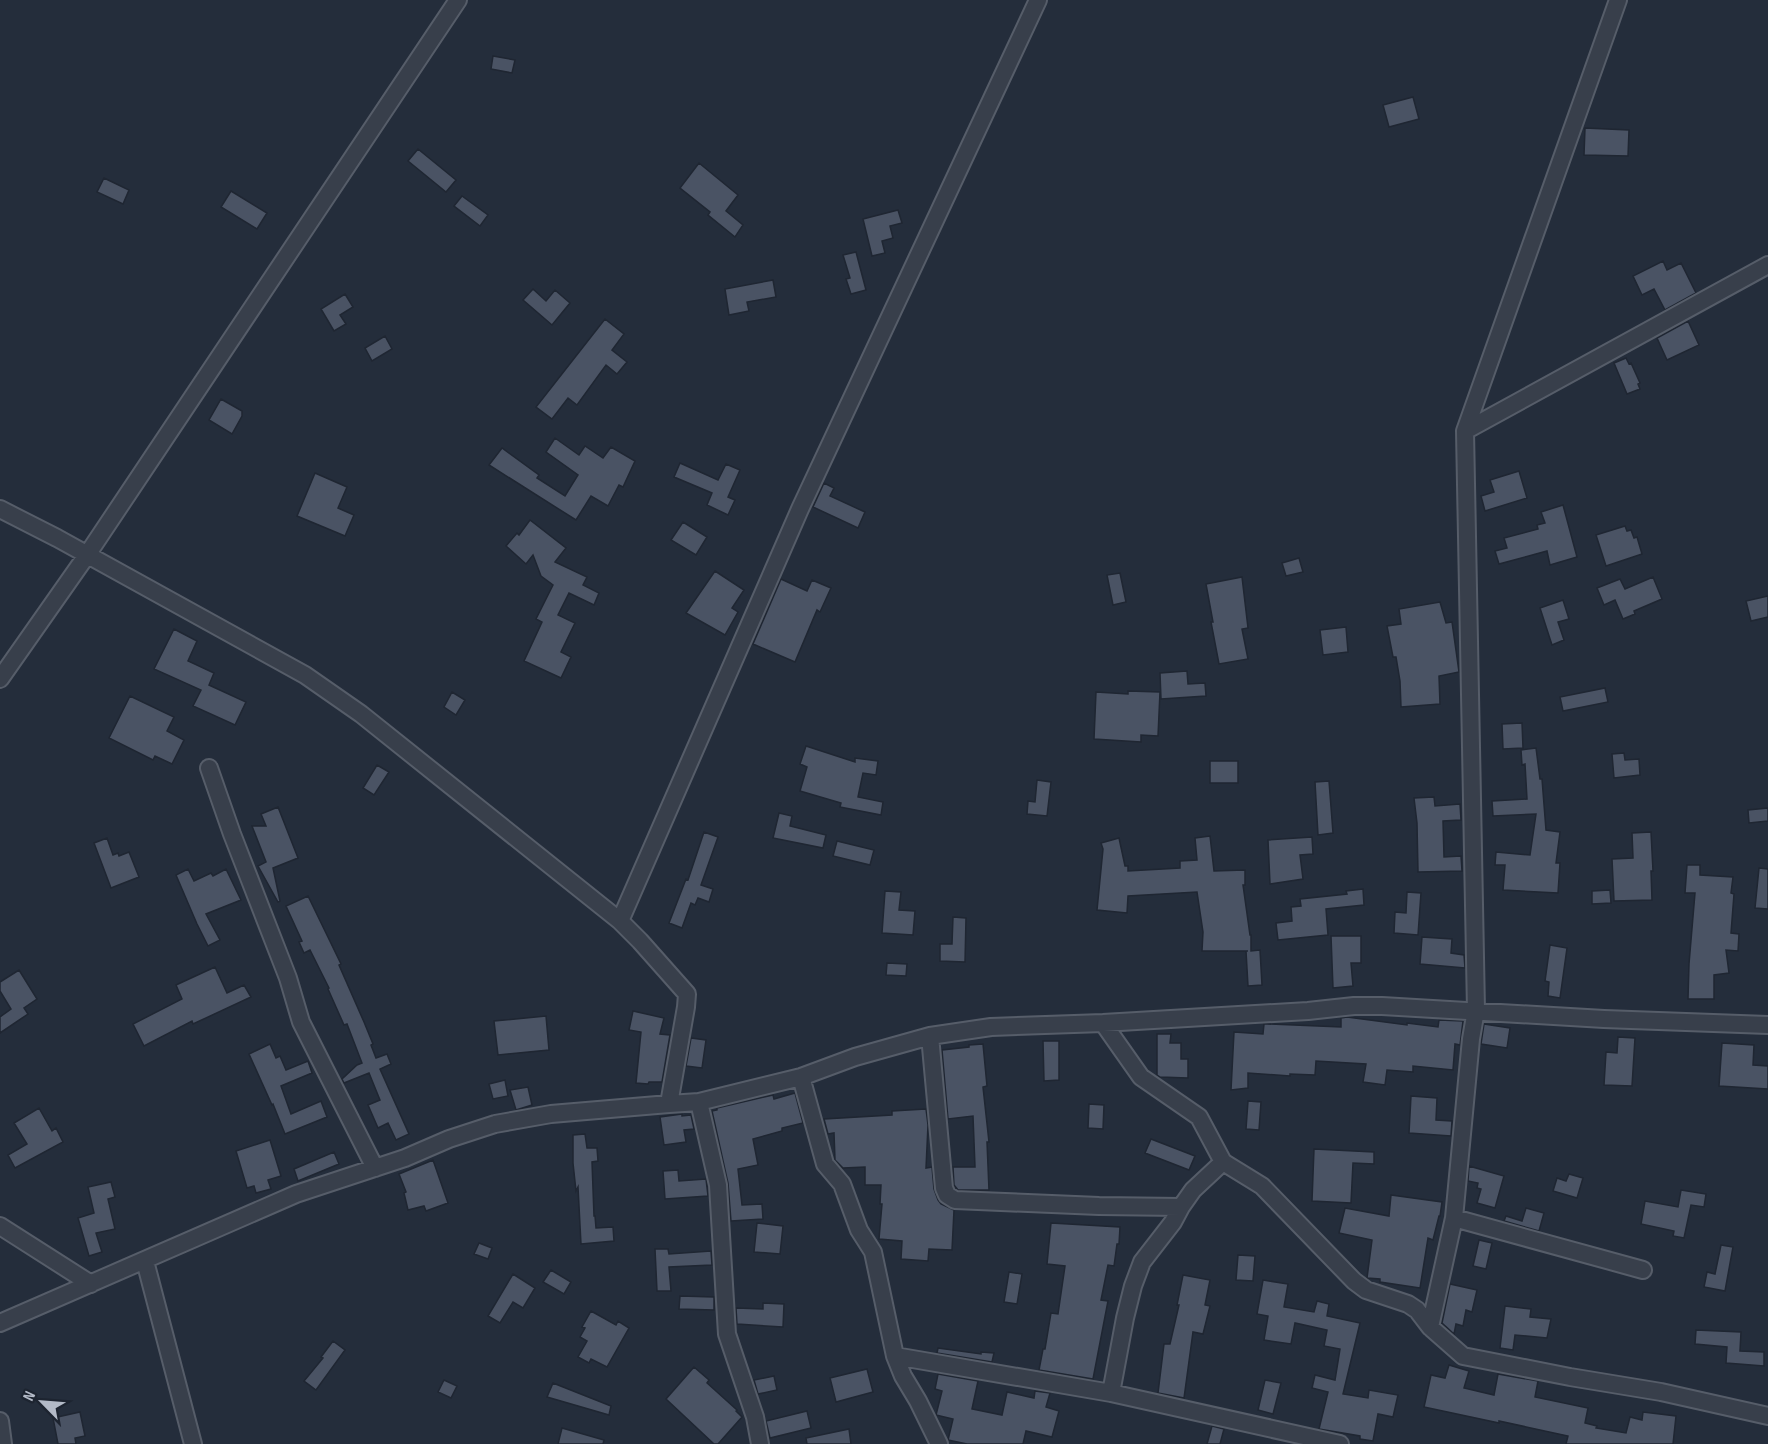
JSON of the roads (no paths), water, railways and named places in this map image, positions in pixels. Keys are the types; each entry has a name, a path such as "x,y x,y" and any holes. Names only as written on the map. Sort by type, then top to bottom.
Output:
{"street":[{"path":"0,680 87,555 458,0"},
{"path":"620,921 800,509 1038,0"},
{"path":"1430,1327 1454,1218 1471,1039 1476,1010 1465,431 1618,0"},
{"path":"1465,431 1768,265"},
{"path":"0,509 305,675 361,714 620,921 687,994 669,1104"},
{"path":"209,768 288,978 301,1022 375,1168"},
{"path":"0,1323 296,1194 405,1158 449,1139 495,1124 552,1114 699,1102 801,1077 855,1057 930,1036 991,1028 1308,1011 1354,1006 1768,1025"},
{"path":"1103,1023 1141,1077 1199,1117 1223,1162 1262,1186 1354,1281 1366,1290 1408,1304 1417,1310 1430,1327 1463,1356 1661,1392 1768,1416"},
{"path":"930,1036 944,1188 947,1195 955,1200 1181,1207"},
{"path":"801,1077 825,1164 842,1184 859,1230 873,1252 895,1356 939,1444"},
{"path":"699,1102 718,1185 727,1334 755,1417 760,1444"},
{"path":"1111,1393 1125,1318 1142,1262 1173,1222 1193,1190 1223,1162"},
{"path":"1454,1218 1643,1270"},
{"path":"0,1226 91,1284"},
{"path":"145,1261 193,1444"},
{"path":"895,1356 1111,1393 1340,1444"},
{"path":"0,1421 3,1444"}]}
